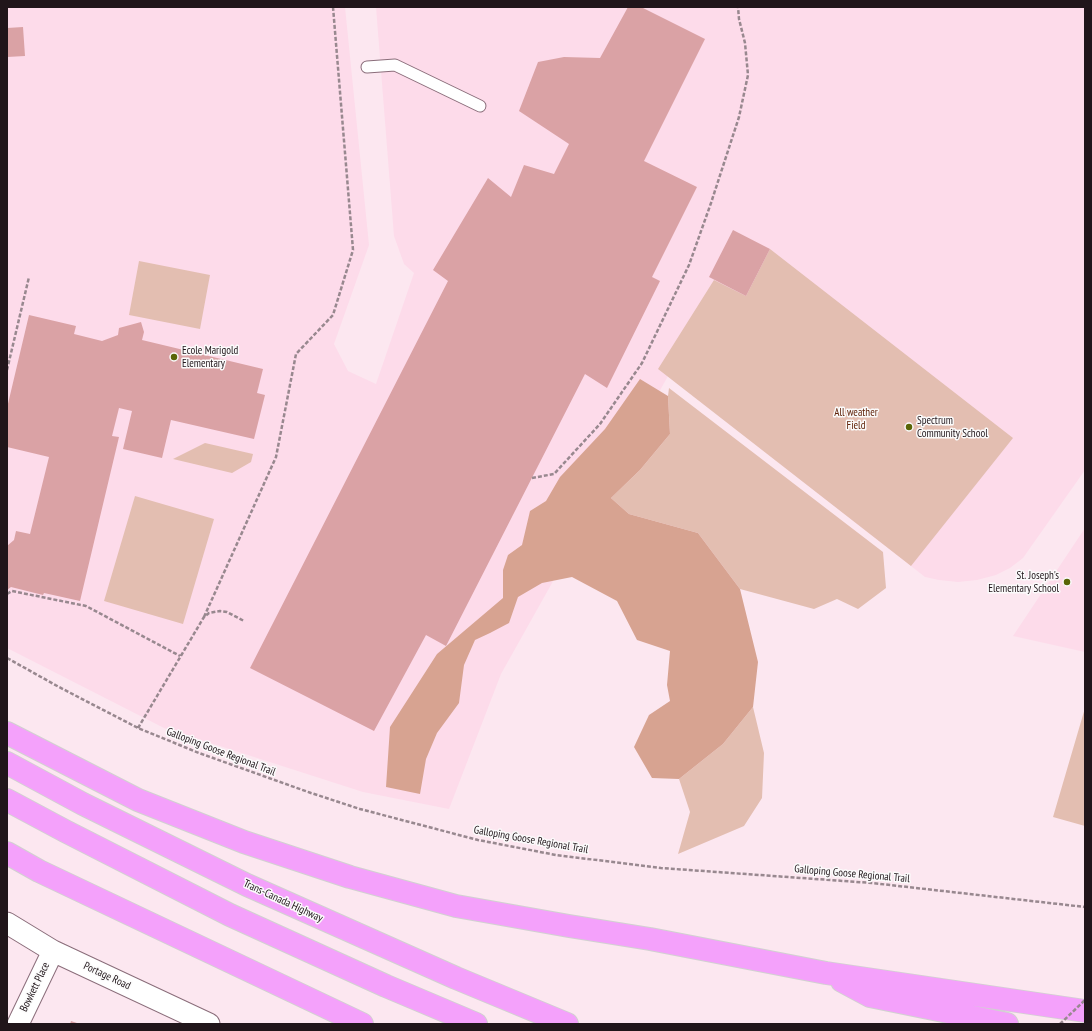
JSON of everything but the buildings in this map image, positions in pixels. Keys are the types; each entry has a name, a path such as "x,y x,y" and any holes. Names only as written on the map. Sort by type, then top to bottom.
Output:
{"highway":[{"path":"7,733 138,800 244,842 350,877 456,906 658,941 826,973 1085,1011"},
{"name":"Trans-Canada Highway","path":"7,763 83,804 247,885 456,978 567,1024"},
{"path":"7,800 65,832 230,915 386,986 476,1024"},
{"path":"7,853 39,871 362,1024"},
{"path":"826,973 870,996 1006,1024"}],"street":[{"name":"Portage Road","path":"7,923 53,951 204,1023"},
{"name":"Bowkett Place","path":"18,1024 53,951"}],"lane":[{"path":"367,67 395,65 480,106"}],"path":[{"path":"138,728 204,617 276,456 296,354 333,315 353,250 333,7"},
{"path":"532,478 554,474 600,424 642,363 689,265 711,204 739,117 748,75 745,43 739,19 738,7"},
{"path":"7,370 29,277"},
{"path":"7,594 12,591 86,606 180,656"},
{"path":"204,617 209,613 220,611 227,612 244,621"},
{"name":"Galloping Goose Regional Trail","path":"7,658 138,728 200,754 360,809 478,840 556,855 661,868 872,883 1085,907"},
{"path":"1060,1024 1085,1000"}],"shaded area":[{"name":"Spectrum Community School","path":"7,7 345,7 369,245 334,344 348,371 376,384 414,273 404,264 394,236 376,7 1085,7 1085,470 1023,558 1010,568 996,575 977,580 958,582 925,577 668,376 501,674 449,809 363,792 164,728 7,648"},
{"path":"640,379 668,396 670,434 640,470 611,498 629,514 698,533 740,589 758,662 753,707 723,744 679,779 652,778 634,747 649,715 670,701 667,685 670,651 637,640 617,601 572,577 542,583 518,597 509,623 475,640 464,665 459,703 437,733 426,759 420,794 386,787 390,727 437,654 503,598 503,570 508,555 522,545 530,511 546,501 560,477 605,429"},
{"name":"St. Joseph's Elementary School","path":"1085,528 1085,652 1013,636"}],"green space":[{"name":"All weather Field","path":"770,249 1013,438 911,566 658,369 714,280 746,296"},
{"path":"139,261 210,275 200,329 129,315"},
{"path":"669,388 883,552 886,588 858,609 837,599 814,609 740,589 698,533 629,514 611,498 640,470 670,434"},
{"path":"205,443 253,454 251,462 232,473 173,459"},
{"path":"135,496 214,519 183,624 104,601"},
{"path":"753,707 764,753 762,798 744,826 678,854 690,812 679,779 723,744"},
{"path":"1085,708 1085,826 1053,817"}],"place":[{"name":"Ecole Marigold Elementary","path":"174,357"},
{"name":"Spectrum Community School","path":"909,427"},
{"name":"St. Joseph's Elementary School","path":"1067,582"}]}
